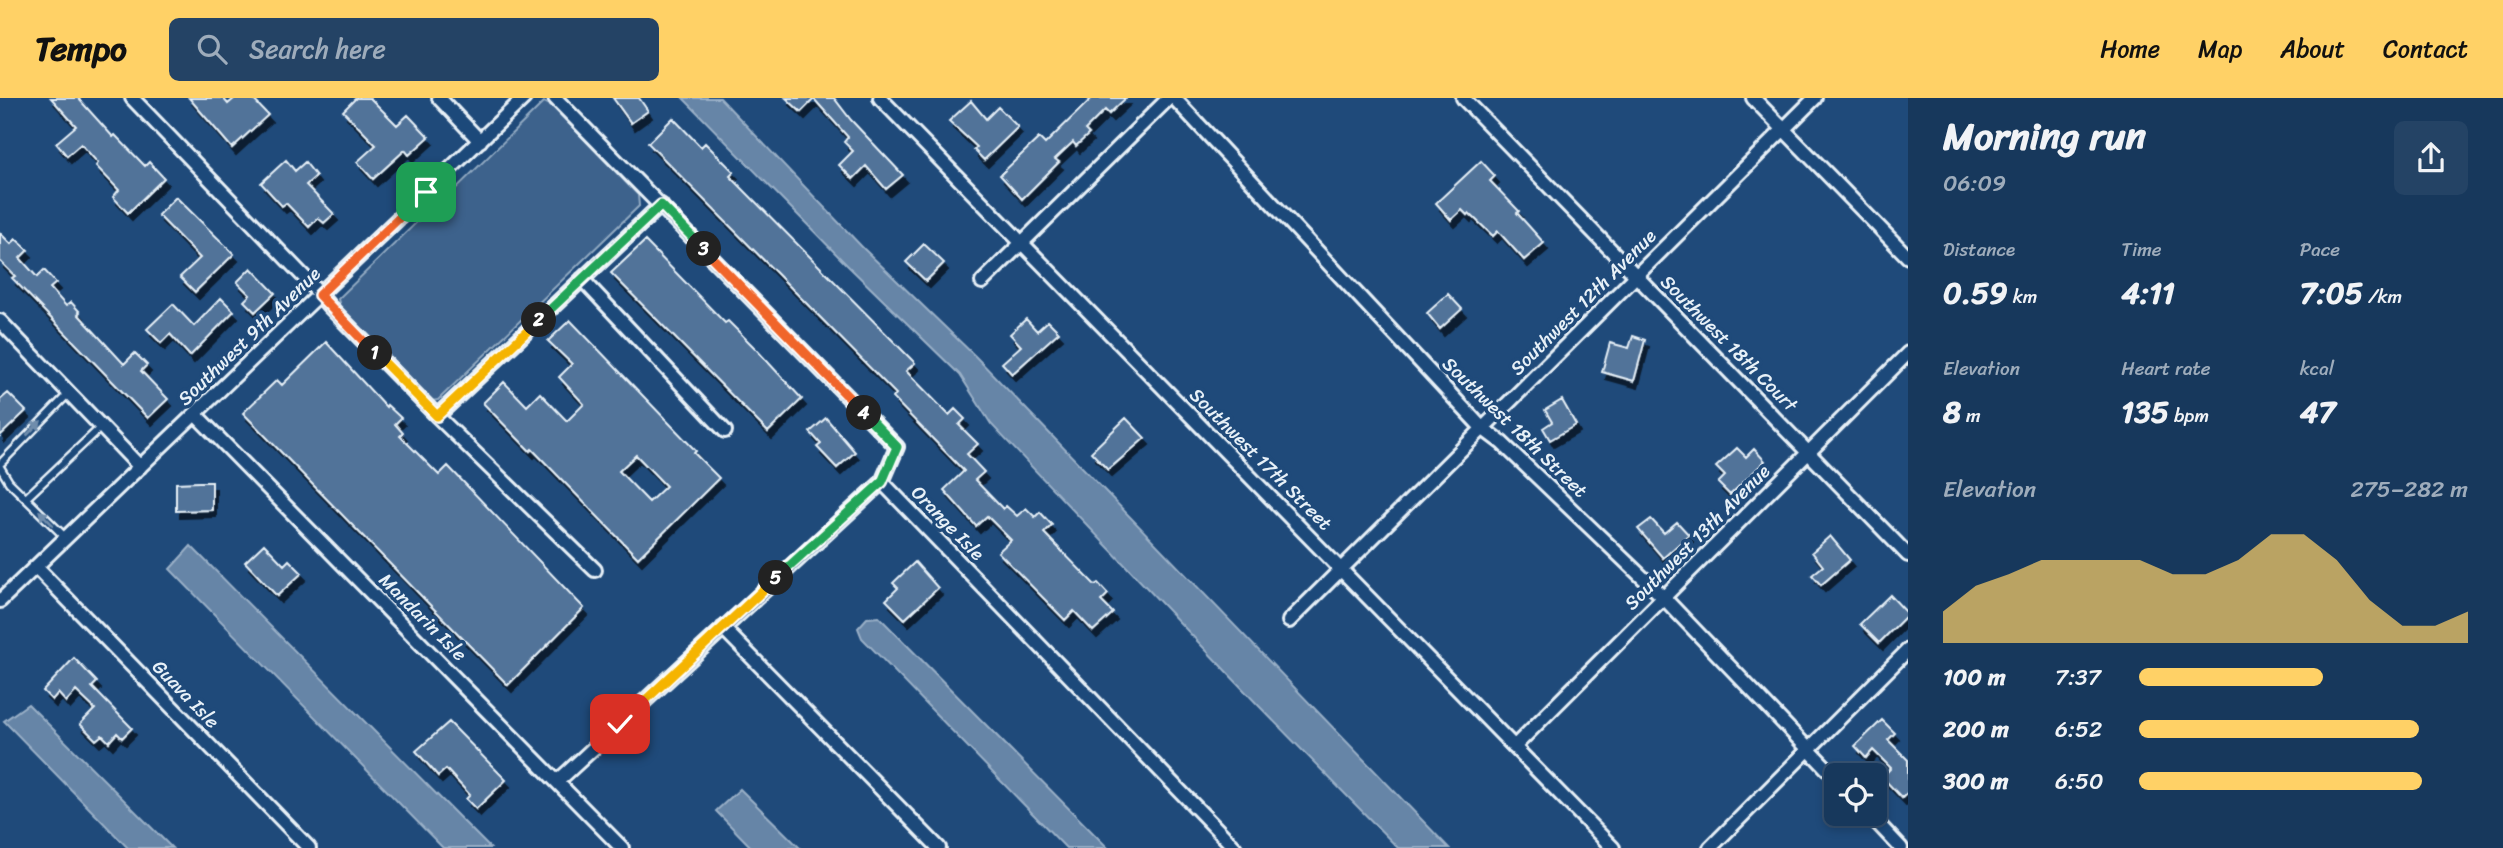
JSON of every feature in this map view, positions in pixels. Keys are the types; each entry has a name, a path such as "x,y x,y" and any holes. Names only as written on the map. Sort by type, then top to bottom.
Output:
{"street":[{"path":"132,98 437,416 595,570"},
{"path":"439,98 480,141"},
{"name":"Southwest 9th Avenue","path":"0,601 524,98"},
{"name":"Orange Isle","path":"555,98 897,447 882,482 1235,848"},
{"name":"Southwest 17th Street","path":"880,98 1613,848"},
{"path":"982,282 1172,98"},
{"name":"Southwest 18th Street","path":"1172,98 1482,428 1502,443 1664,598 1824,765"},
{"name":"Southwest 18th Court","path":"1463,98 1908,555"},
{"path":"1753,98 1908,257"},
{"name":"Southwest 12th Avenue","path":"1289,621 1815,98"},
{"path":"437,416 661,205"},
{"path":"582,279 725,431"},
{"path":"0,321 139,467"},
{"name":"Southwest 13th Avenue","path":"1514,747 1908,353"},
{"name":"Mandarin Isle","path":"195,414 622,848"},
{"path":"558,781 882,482"},
{"name":"Guava Isle","path":"36,567 309,848"},
{"path":"723,628 939,848"},
{"path":"1710,848 1908,650"},
{"path":"1880,826 1901,848"}],"lane":[{"path":"66,538 9,482 0,466 69,393"},
{"path":"26,498 101,427"}],"shaded area":[{"path":"683,98 720,98 864,249 976,357 1449,848 1398,848 991,424 960,375 847,265"},
{"path":"544,102 553,107 638,195 639,206 438,400 432,401 340,307 338,299 422,217 430,214"},
{"path":"191,546 490,848 443,848 170,569"},
{"path":"879,617 1108,848 1066,848 862,638 858,628 867,618"},
{"path":"28,704 172,848 128,848 4,721"},
{"path":"740,789 800,848 752,848 716,811"}],"building":[{"path":"51,98 78,98 113,137 115,135 145,166 149,162 164,178 128,213 113,197 119,190 96,166 98,163 81,144 67,156 56,143 76,126"},
{"path":"189,98 223,98 228,104 235,98 252,98 268,115 232,148"},
{"path":"356,98 370,98 397,125 408,115 429,137 409,155 405,150 373,179 357,162 376,145 343,111"},
{"path":"613,98 639,98 648,111 631,123"},
{"path":"786,98 834,98 903,175 886,189 866,166 853,179 839,165 853,151 844,142 848,137 814,99 801,112"},
{"path":"1092,98 1126,98 1109,114 1105,110 1085,130 1089,134 1076,146 1073,142 1055,159 1059,162 1022,199 1000,175 1039,138 1045,144"},
{"path":"971,101 986,119 998,107 1018,127 984,160 974,150 977,147 949,121"},
{"path":"673,118 701,147 705,143 734,172 730,176 915,363 906,371 949,415 955,409 965,419 959,425 978,444 967,454 984,472 975,480 1003,509 1006,506 1017,516 1026,508 1035,517 1040,512 1052,525 1044,533 1095,585 1098,583 1108,594 1101,601 1113,613 1093,631 1074,611 1065,620 998,552 1011,540 987,516 976,526 944,490 964,471 893,398 896,394 648,143"},
{"path":"286,160 295,171 305,162 316,176 306,185 334,214 324,223 318,218 309,227 286,203 282,206 261,183"},
{"path":"1481,161 1495,176 1490,181 1519,211 1517,213 1544,243 1524,260 1498,231 1493,236 1469,213 1467,215 1462,210 1451,220 1436,203"},
{"path":"176,197 234,254 195,292 180,277 200,258 158,215"},
{"path":"0,233 11,244 16,239 28,250 20,258 37,277 44,270 56,283 50,288 66,306 71,302 80,312 78,314 124,364 135,353 147,365 141,371 168,399 148,418 12,278 15,276 0,261"},
{"path":"645,241 725,323 728,321 755,348 802,399 768,432 611,273"},
{"path":"924,244 944,263 926,281 906,262"},
{"path":"251,268 275,293 255,312 244,301 250,295 237,282"},
{"path":"1448,294 1462,309 1440,329 1427,313"},
{"path":"221,298 234,311 190,356 170,334 161,343 147,329 173,304 194,326"},
{"path":"1026,319 1037,331 1048,321 1059,332 1012,374 1002,363 1021,346 1010,334"},
{"path":"570,320 719,478 638,558 532,449 530,451 483,403 504,382 527,406 540,393 567,421 584,404 559,377 572,364 548,341","holes":["636,455 666,486 649,502 619,471"]},
{"path":"1633,336 1645,340 1634,381 1602,372 1610,343 1629,348"},
{"path":"326,342 386,407 387,405 401,418 395,424 403,433 400,436 439,475 448,466 584,608 508,685 243,413 277,380 282,385"},
{"path":"8,393 26,411 0,436 0,400"},
{"path":"1562,400 1576,425 1550,440 1543,428 1552,422 1545,410"},
{"path":"826,418 855,452 837,468 817,447 821,444 810,432"},
{"path":"1126,418 1145,438 1108,470 1091,452"},
{"path":"1737,448 1746,457 1754,449 1765,461 1730,495 1718,483 1725,476 1716,467"},
{"path":"212,482 212,510 176,511 176,483"},
{"path":"1651,519 1664,533 1677,522 1689,535 1663,558 1638,529"},
{"path":"1830,536 1850,560 1821,585 1812,575 1823,566 1812,552"},
{"path":"264,544 284,565 289,560 302,573 277,596 245,562"},
{"path":"915,562 938,588 905,619 886,600 898,588 893,583"},
{"path":"1890,595 1908,614 1879,643 1860,624"},
{"path":"74,658 97,682 92,687 132,728 122,738 117,733 109,742 102,735 96,740 80,724 95,709 76,691 66,702 58,693 52,700 43,691"},
{"path":"1882,720 1895,733 1888,740 1908,760 1908,792 1902,798 1887,782 1887,772 1891,768 1873,750 1866,758 1855,746"},
{"path":"449,722 506,780 476,809 466,799 470,795 446,769 438,776 416,751"}],"route":[{"path":"426,192 319,295 437,416 661,205 897,447 882,482 620,724"}]}
